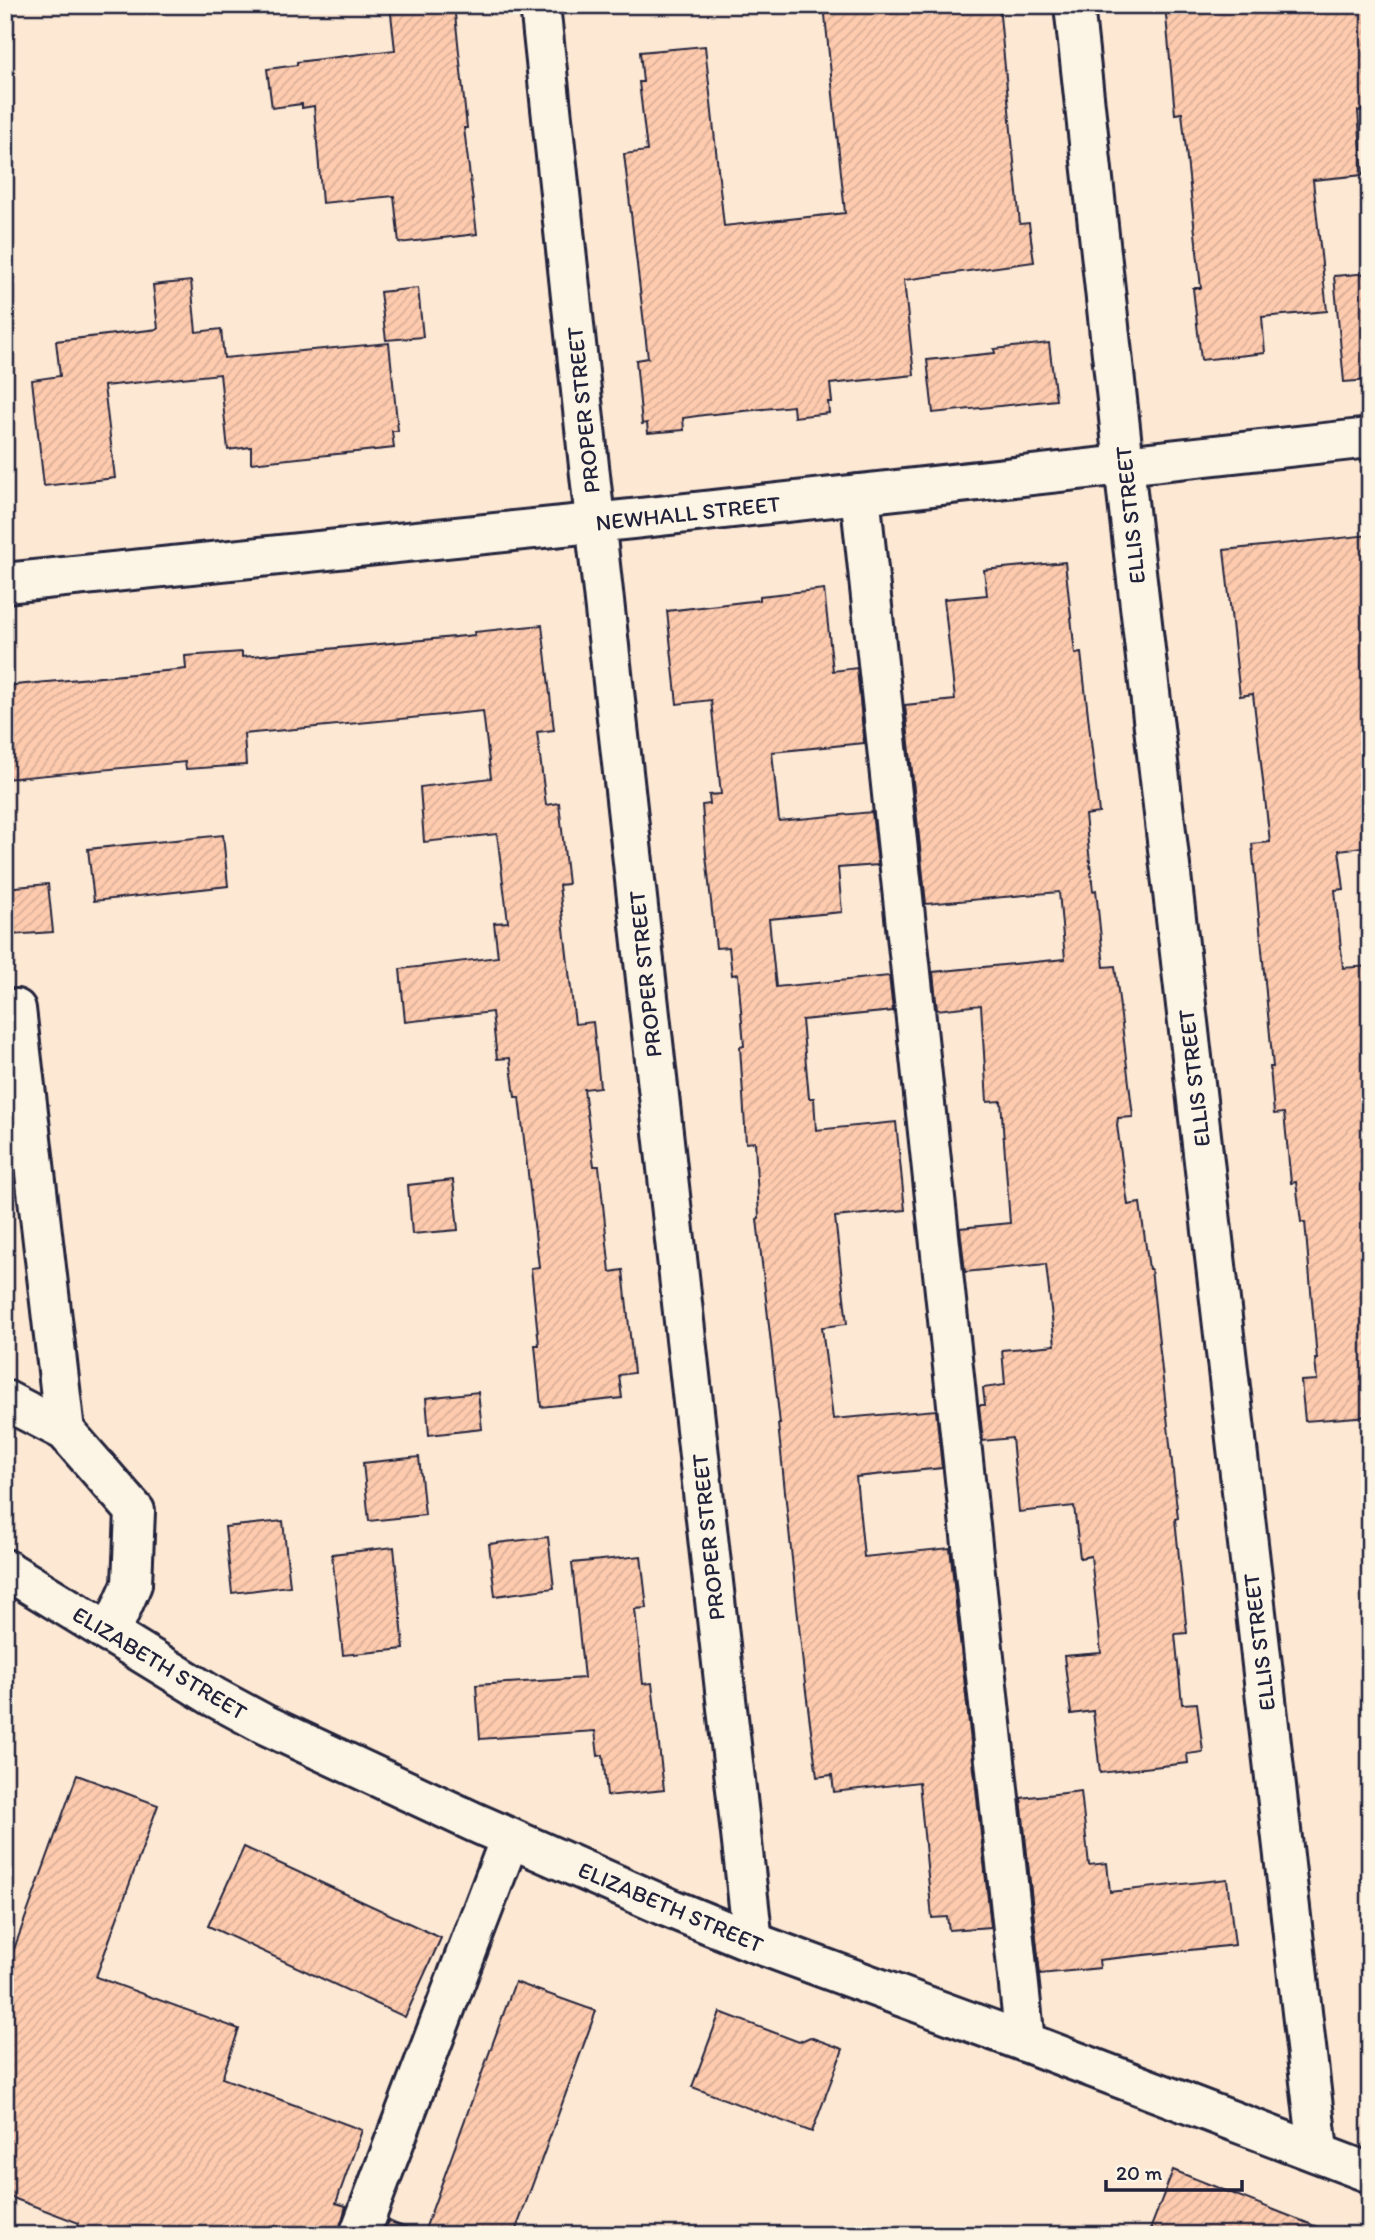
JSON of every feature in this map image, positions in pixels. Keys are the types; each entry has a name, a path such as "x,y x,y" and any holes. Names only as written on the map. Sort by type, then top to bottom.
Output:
{"street":[{"name":"PROPER STREET","path":"540,5 753,1942"},
{"name":"ELLIS STREET","path":"1074,5 1318,2151"},
{"name":"NEWHALL STREET","path":"5,583 595,523 1370,438"},
{"path":"860,494 1025,2042"},
{"path":"5,1009 16,1009 65,1431"},
{"path":"5,1400 65,1431 135,1511 132,1584 110,1634"},
{"name":"ELIZABETH STREET","path":"5,1569 214,1698 266,1725 667,1908 1318,2151 1370,2173"},
{"path":"359,2235 510,1838"}],"building":[{"path":"390,5 454,5 467,128 464,128 477,234 399,243 394,196 322,203 314,106 302,108 302,104 272,108 267,69 297,65 297,62 395,50"},
{"path":"824,5 999,5 1020,224 1029,223 1034,262 904,280 914,375 830,384 832,402 828,402 829,413 794,417 793,406 704,415 683,418 684,430 648,433 647,423 642,424 636,360 648,358 624,154 647,151 639,82 643,82 640,52 705,46 724,226 845,213"},
{"path":"1165,5 1370,5 1370,110 1358,111 1363,175 1313,180 1327,311 1262,317 1265,353 1201,360 1193,288 1201,288 1182,113 1175,114"},
{"path":"1370,273 1370,380 1344,382 1334,276"},
{"path":"191,281 196,332 221,329 224,358 389,343 398,431 392,431 394,448 251,463 251,447 228,450 220,374 104,386 115,478 44,486 32,380 60,376 56,341 158,329 153,285"},
{"path":"418,288 423,337 386,340 380,292"},
{"path":"1049,343 1056,400 933,413 927,360 995,353 994,349"},
{"path":"1370,535 1370,846 1339,850 1344,889 1335,890 1343,968 1370,966 1370,1416 1305,1421 1301,1381 1317,1380 1317,1359 1305,1222 1301,1222 1296,1182 1291,1183 1284,1113 1274,1114 1270,1067 1273,1067 1252,844 1270,842 1253,694 1240,696 1224,550"},
{"path":"1065,562 1075,654 1081,653 1099,813 1085,815 1093,891 1096,890 1104,967 1115,966 1133,1117 1118,1118 1117,1125 1128,1205 1140,1203 1151,1269 1178,1518 1175,1519 1187,1633 1175,1634 1182,1704 1197,1703 1203,1752 1187,1754 1188,1763 1100,1773 1093,1711 1071,1714 1064,1656 1101,1653 1091,1556 1080,1558 1074,1506 1019,1512 1012,1438 983,1441 979,1405 985,1405 983,1388 1005,1385 1002,1350 1055,1345 1046,1264 965,1272 960,1228 1010,1223 1001,1101 987,1102 981,1005 937,1010 933,972 1065,959 1059,892 926,904 905,705 955,700 944,599 987,595 984,570"},
{"path":"824,589 833,671 857,668 864,743 772,752 779,821 872,812 878,865 838,868 842,912 769,919 776,987 889,976 893,1011 802,1020 809,1098 814,1098 816,1130 896,1122 905,1210 835,1217 847,1324 822,1327 833,1419 936,1410 942,1468 856,1477 864,1557 950,1548 991,1927 949,1930 947,1917 932,1918 919,1782 834,1792 832,1775 817,1777 757,1219 755,1142 746,1143 740,1047 744,1046 738,974 732,975 729,947 716,948 706,855 702,805 710,804 709,795 721,794 711,700 677,704 667,611"},
{"path":"542,625 554,730 537,732 546,805 559,803 568,884 559,885 575,1024 593,1022 600,1087 584,1089 594,1166 599,1166 610,1272 623,1270 634,1373 619,1375 622,1398 541,1407 535,1345 539,1345 531,1268 539,1267 519,1097 515,1097 510,1058 497,1059 492,1012 405,1022 400,969 498,957 494,923 508,922 497,834 424,842 420,787 491,778 483,711 244,734 246,765 186,769 185,762 5,779 5,686 186,669 185,656 242,652 242,657 475,635 474,632"},
{"path":"223,835 228,886 94,901 88,849"},
{"path":"48,884 53,932 9,935 5,888"},
{"path":"453,1180 458,1230 412,1234 408,1185"},
{"path":"478,1392 482,1429 429,1435 426,1398"},
{"path":"419,1457 425,1515 369,1521 363,1463"},
{"path":"283,1521 290,1586 232,1593 225,1527"},
{"path":"548,1537 554,1588 495,1596 489,1544"},
{"path":"394,1547 404,1649 343,1655 332,1554"},
{"path":"641,1556 647,1608 635,1609 643,1684 652,1683 664,1790 607,1796 603,1755 598,1756 595,1731 480,1739 476,1685 584,1678 572,1563"},
{"path":"77,1775 158,1805 96,1977 239,2029 222,2078 362,2130 336,2203 346,2206 338,2235 75,2235 79,2223 5,2195 5,1974"},
{"path":"1081,1791 1089,1865 1107,1863 1110,1892 1227,1879 1235,1945 1099,1960 1100,1968 1040,1974 1021,1798"},
{"path":"244,1847 441,1938 405,2017 208,1926"},
{"path":"515,1982 596,2011 514,2235 423,2235"},
{"path":"720,2012 799,2042 810,2037 843,2049 812,2132 692,2087"},
{"path":"1173,2170 1330,2232 1330,2235 1148,2235"},
{"path":"388,2221 412,2230 411,2235 382,2235"}]}
